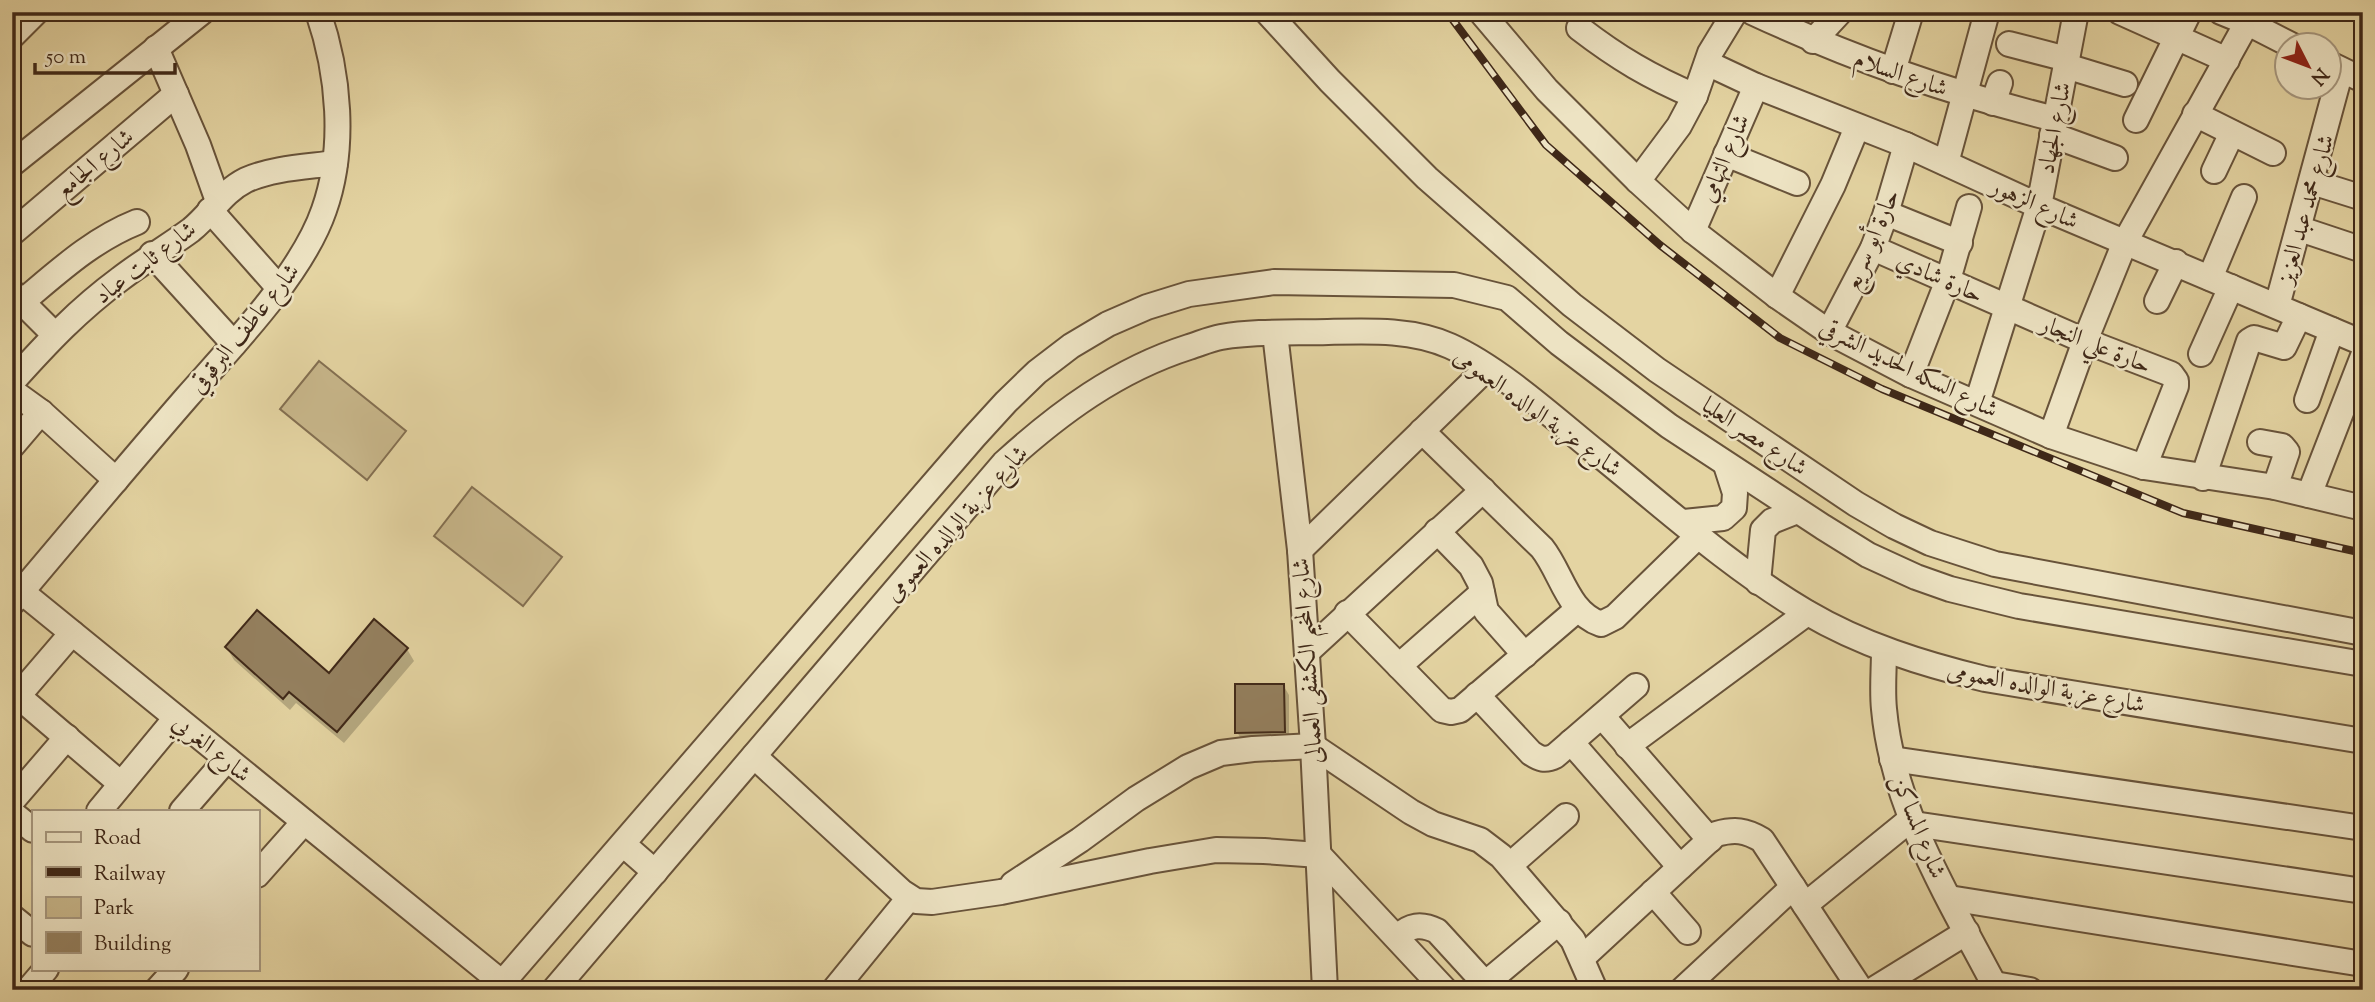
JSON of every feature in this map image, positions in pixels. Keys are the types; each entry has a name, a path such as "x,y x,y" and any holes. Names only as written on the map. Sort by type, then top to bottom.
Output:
{"street":[{"path":"12,164 202,12"},
{"name":"شارع عاطف البرقوقي","path":"15,593 234,344 279,288 317,229 325,208 335,163 337,125 333,69 318,12"},
{"name":"شارع مصر العليا","path":"1267,12 1427,178 1531,270 1657,370 1856,504 1930,543 1962,555 2029,572 2363,633"},
{"name":"شارع السكه الحديد الشرقي","path":"1481,12 1565,109 1638,181 1693,231 1777,296 1829,332 1911,375 2051,436 2144,467 2275,487 2363,508"},
{"name":"شارع السلام","path":"1752,12 1813,41 1965,96 1996,93 2053,127 2115,158"},
{"path":"1813,41 1840,12"},
{"path":"1893,71 1911,12"},
{"path":"1946,163 1987,12"},
{"name":"شارع الجهاد","path":"1977,403 2039,206 2076,12"},
{"path":"2120,12 2227,60"},
{"path":"2136,120 2189,12"},
{"path":"2221,12 2250,18 2274,34"},
{"path":"1638,181 1679,126 1695,96 1725,15"},
{"path":"2051,436 2125,242 2250,18"},
{"path":"1579,28 1615,55 1654,78 1695,96"},
{"path":"2009,44 2125,84"},
{"path":"156,48 176,94 214,205 279,288"},
{"name":"شارع الزهور","path":"1707,62 1755,86 1906,145 2039,206 2363,342"},
{"name":"شارع محمد عبد العزيز","path":"2203,478 2249,341 2254,338 2284,347 2300,229 2337,124 2345,71"},
{"name":"شارع التهامي","path":"1693,231 1755,86"},
{"name":"شارع الجامع","path":"12,233 176,94"},
{"path":"2195,114 2273,153"},
{"path":"1777,296 1833,185 1857,127"},
{"path":"2214,171 2232,133"},
{"name":"حارة أبو سريع","path":"1829,332 1873,248 1906,145"},
{"path":"1726,154 1797,183"},
{"name":"شارع ثابت عياد","path":"12,382 54,334 152,254 189,231 214,205 244,181 264,173 335,163"},
{"path":"2322,168 2363,198"},
{"path":"2201,354 2244,197"},
{"path":"1911,375 1948,280 1969,207"},
{"path":"1886,214 1960,243"},
{"path":"54,334 17,297 85,250 117,230 136,222"},
{"path":"2300,229 2363,250"},
{"name":"حارة شادي","path":"1873,248 2006,308"},
{"path":"152,254 234,344"},
{"path":"2157,302 2176,262"},
{"path":"1507,298 1531,270"},
{"name":"شارع عزبة الوالده العمومى","path":"503,987 622,844 974,437 1037,372 1071,346 1128,315 1189,294 1274,282 1454,285 1507,298"},
{"name":"شارع مصر العليا","path":"1507,298 1614,385 1726,465 1868,555 1916,577 1961,592 2020,606 2363,664"},
{"name":"حارة علي النجار","path":"2006,308 2085,341 2108,360 2171,374 2176,386 2144,467"},
{"path":"2306,400 2332,330"},
{"name":"شارع عزبة الوالده العمومى","path":"554,990 1004,463 1072,406 1126,373 1172,352 1220,337 1275,333 1397,332 1450,346 1487,368 1543,409 1758,582 1807,613 1884,650 1934,667 1985,679 2363,741"},
{"name":"شارع المخيم الكشفى العمالى","path":"1275,333 1300,550 1325,990"},
{"path":"2309,495 2363,356"},
{"path":"1300,550 1487,368"},
{"path":"12,391 41,412 116,480"},
{"path":"12,446 41,412"},
{"path":"1422,431 1542,548 1552,560 1564,589 1578,609 1601,624 1609,622 1691,529 1723,518 1734,508 1735,493 1726,465"},
{"path":"974,437 1004,463"},
{"path":"2260,442 2282,446 2287,452 2275,487"},
{"path":"1307,652 1483,490"},
{"path":"1758,582 1763,530 1772,521 1797,511"},
{"path":"1437,531 1471,566 1476,574 1486,611 1525,655"},
{"path":"1916,577 1930,543"},
{"name":"شارع الغربي","path":"15,593 72,633 503,987"},
{"path":"1399,666 1482,593"},
{"path":"1347,613 1441,710 1451,712 1461,710 1578,609"},
{"path":"1627,746 1807,613"},
{"path":"72,633 15,700 67,737 121,784"},
{"path":"796,643 827,670"},
{"name":"شارع المساكن","path":"1884,650 1884,708 1892,759 1912,822 1996,987"},
{"path":"1478,695 1539,758 1547,760 1636,686"},
{"path":"1602,716 1710,840"},
{"path":"100,810 176,718"},
{"path":"12,801 67,737"},
{"path":"1571,742 1680,867"},
{"path":"1001,892 1136,799 1188,767 1221,753 1313,746 1410,812 1491,847 1510,865 1573,940 1595,990"},
{"path":"754,756 909,898 916,901 932,902 1001,892 1150,860 1216,850 1319,855 1445,990"},
{"path":"184,810 227,759"},
{"path":"1892,759 2363,828"},
{"path":"12,813 32,829"},
{"path":"1510,865 1566,816"},
{"path":"259,873 304,822"},
{"path":"1682,990 1799,896 1912,822 2363,891"},
{"path":"1582,958 1716,834 1732,829 1748,831 1762,840 1861,990"},
{"path":"622,844 655,872"},
{"path":"1653,892 1688,932"},
{"path":"834,990 909,898"},
{"path":"1950,898 2363,964"},
{"path":"12,917 32,932"},
{"path":"1397,937 1405,929 1416,926 1427,926 1437,931 1488,987 1559,922"},
{"path":"1873,990 1967,932"},
{"path":"28,990 45,970"},
{"path":"157,990 175,970"},
{"path":"1996,987 2029,990"}],"green space":[{"path":"319,361 406,431 367,480 280,409"},
{"path":"472,487 562,557 523,606 434,536"}],"building":[{"path":"257,610 329,673 374,619 408,648 337,732 289,692 283,699 225,647"},
{"path":"1235,684 1284,684 1285,732 1235,733"}],"railway":[{"path":"1447,12 1546,145 1660,245 1780,338 1882,389 2183,513 2363,553"}]}
